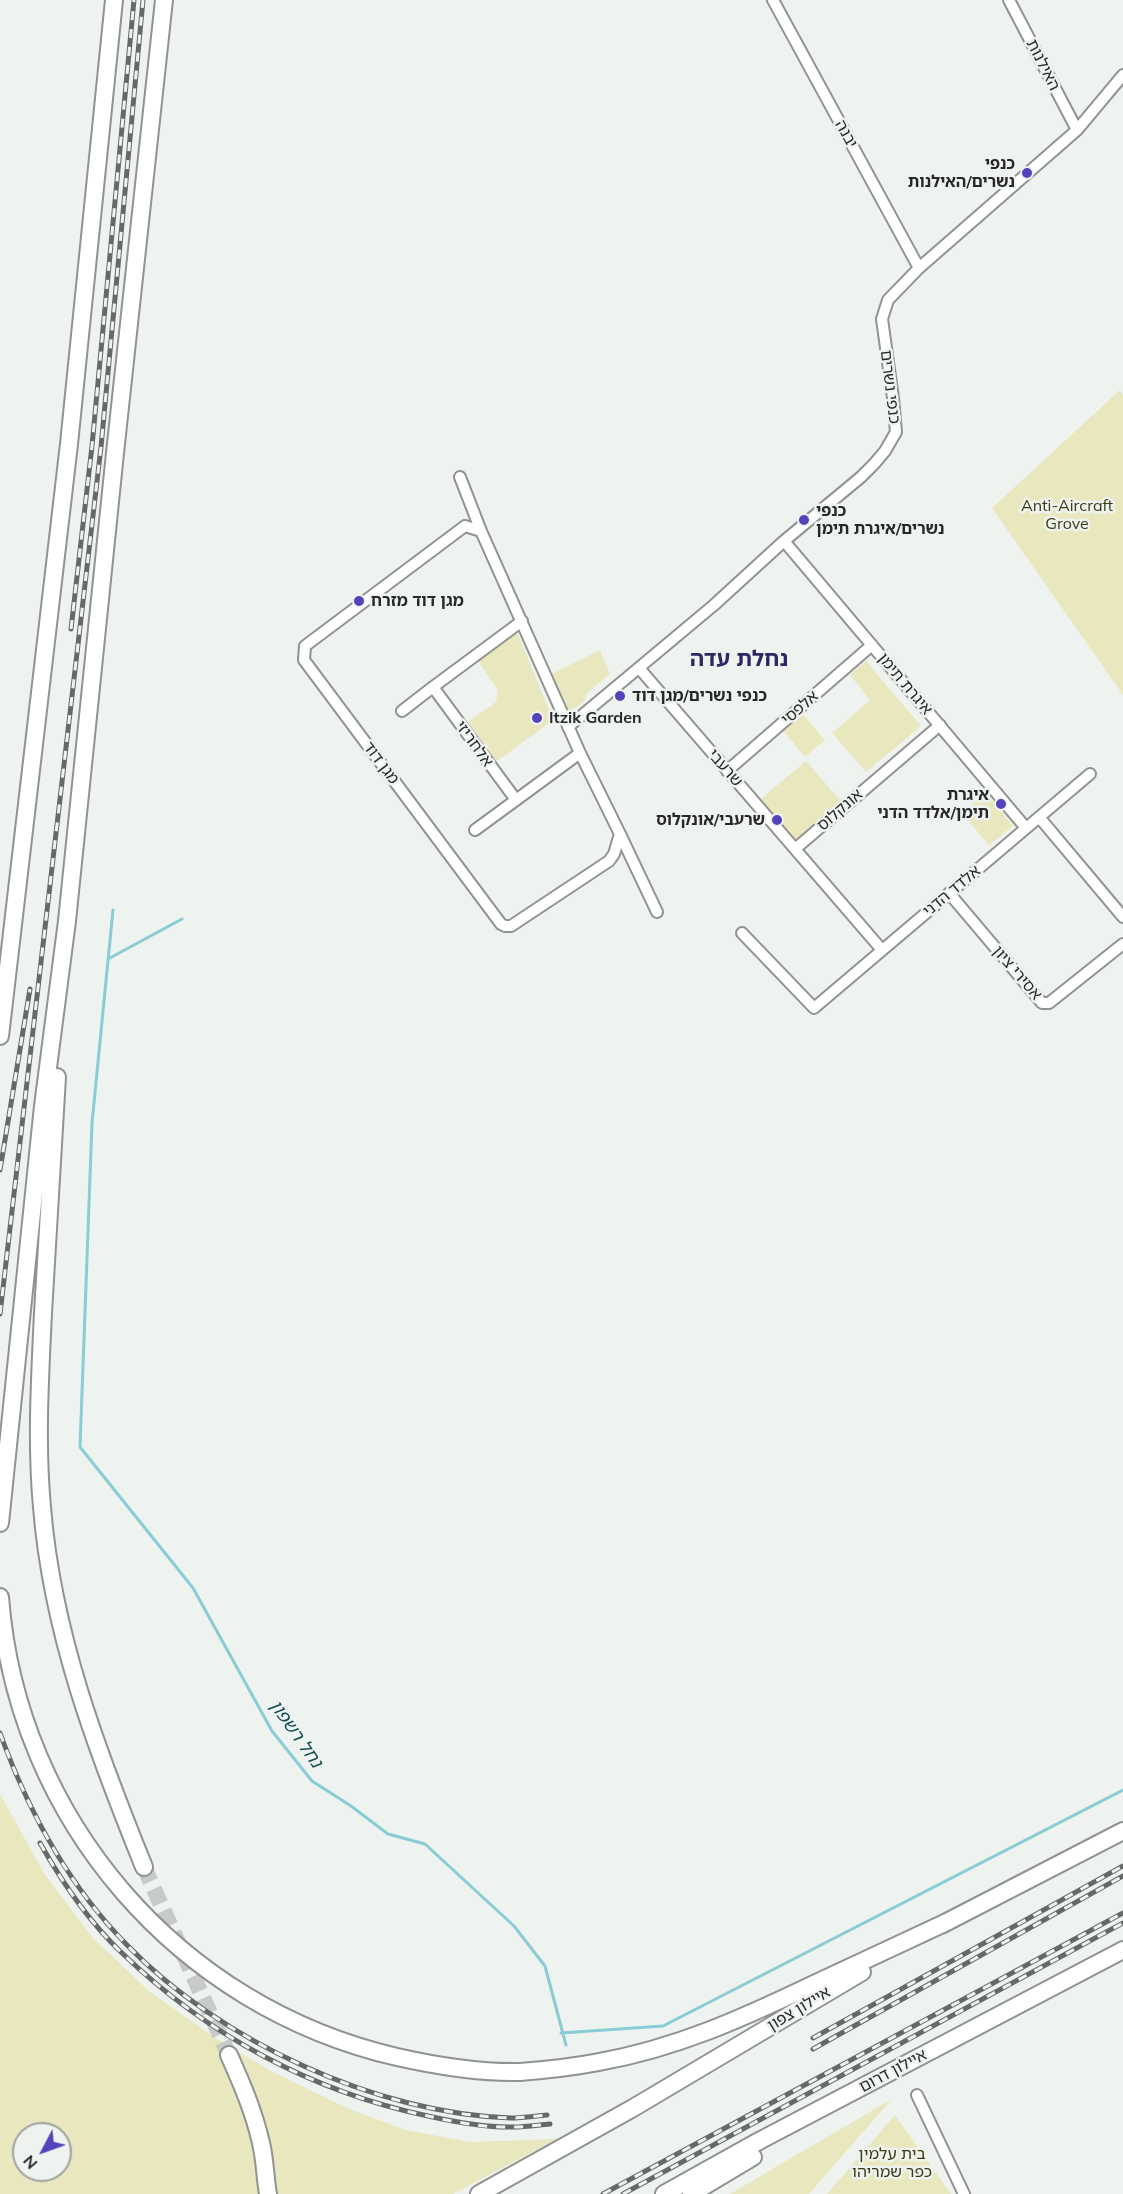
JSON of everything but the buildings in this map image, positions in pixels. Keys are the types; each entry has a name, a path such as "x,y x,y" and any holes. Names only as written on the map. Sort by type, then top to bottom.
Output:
{"highway":[{"path":"0,1036 69,444 114,0"},
{"path":"0,1523 43,1106 67,921 164,0"},
{"path":"67,921 41,1363 39,1426 42,1508 62,1630 79,1694 105,1769 144,1867"},
{"path":"0,1597 11,1673 27,1729 60,1803 99,1862 125,1895 155,1926 205,1969 295,2023 331,2038 373,2051 450,2068 520,2072 600,2062 672,2045 730,2024 949,1921"},
{"name":"איילון צפון","path":"479,2194 633,2108 949,1921 1123,1831"},
{"name":"איילון דרום","path":"664,2194 1123,1950"},
{"path":"691,2194 958,2036"},
{"path":"229,2055 245,2092 262,2145 268,2194"}],"street":[{"name":"יבנה","path":"773,0 919,268"},
{"name":"האילנות","path":"1009,0 1077,130"},
{"name":"כנפי נשרים","path":"568,727 861,477 885,451 896,432 882,319 888,300 919,268 1077,130 1123,75"},
{"path":"460,477 481,531 568,727 657,912"},
{"name":"מגן דוד","path":"481,531 465,526 305,646 304,660 501,924 511,926 609,861 614,854 620,834"},
{"name":"איגרת תימן","path":"784,541 1026,828"},
{"path":"402,711 522,621"},
{"name":"אלפסי","path":"728,771 872,645"},
{"name":"שרעבי","path":"639,668 882,950"},
{"name":"אלחריזי","path":"433,687 516,800"},
{"name":"אונקלוס","path":"795,849 940,725"},
{"path":"476,830 580,753"},
{"name":"אלדד הדני","path":"742,933 814,1008 1090,774"},
{"path":"1040,817 1123,917"},
{"name":"אסירי ציון","path":"949,893 1042,1003 1049,1003 1123,944"},
{"path":"917,2096 964,2194"}],"green space":[{"name":"Anti-Aircraft Grove","path":"1120,390 1123,395 1123,695 992,508"},
{"path":"516,629 553,720 496,762 468,722 496,702 498,690 476,658"},
{"path":"600,650 610,674 586,694 585,701 569,712 551,674"},
{"path":"866,661 921,726 866,772 832,733 870,700 850,675"},
{"path":"801,712 825,740 805,757 781,728"},
{"path":"806,761 841,801 791,844 756,803"},
{"path":"986,793 1013,826 989,845 962,813"},
{"path":"0,1794 45,1875 93,1938 149,1991 214,2037 271,2071 349,2109 406,2130 470,2142 557,2139 453,2194 0,2194"},
{"path":"892,2099 809,2194 730,2194 740,2188"},
{"name":"בית עלמין כפר שמריהו","path":"895,2115 951,2194 827,2194"}],"waterway":[{"name":"נחל רשפון","path":"113,910 92,1123 80,1447 193,1588 272,1731 312,1781 351,1806 388,1834 425,1844 514,1926 545,1966 566,2045"},
{"path":"108,959 182,919"},
{"path":"561,2033 663,2026 1123,1790"}],"tunnel":[{"path":"144,1867 229,2055"}],"railway":[{"path":"71,629 92,446 134,0"},
{"path":"0,1314 101,447 143,0"},
{"path":"0,1170 30,989"},
{"path":"0,1733 37,1819 86,1898 127,1945 165,1980 207,2012 254,2041 304,2066 355,2087 408,2103 460,2113 511,2118 547,2115"},
{"path":"40,1843 77,1901 122,1953 190,2010 264,2056 303,2076 344,2092 428,2116 492,2127 550,2124"},
{"path":"813,2038 1123,1866"},
{"path":"813,2049 1123,1876"},
{"path":"603,2194 1123,1913"},
{"path":"623,2194 1123,1923"}],"place":[{"name":"כנפי נשרים/האילנות","path":"1027,173"},
{"name":"כנפי נשרים/איגרת תימן","path":"804,520"},
{"name":"מגן דוד מזרח","path":"359,601"},
{"name":"כנפי נשרים/מגן דוד","path":"620,696"},
{"name":"Itzik Garden","path":"537,718"},
{"name":"איגרת תימן/אלדד הדני","path":"1001,804"},
{"name":"שרעבי/אונקלוס","path":"777,820"}],"district":[{"name":"נחלת עדה","path":"739,659"}]}
